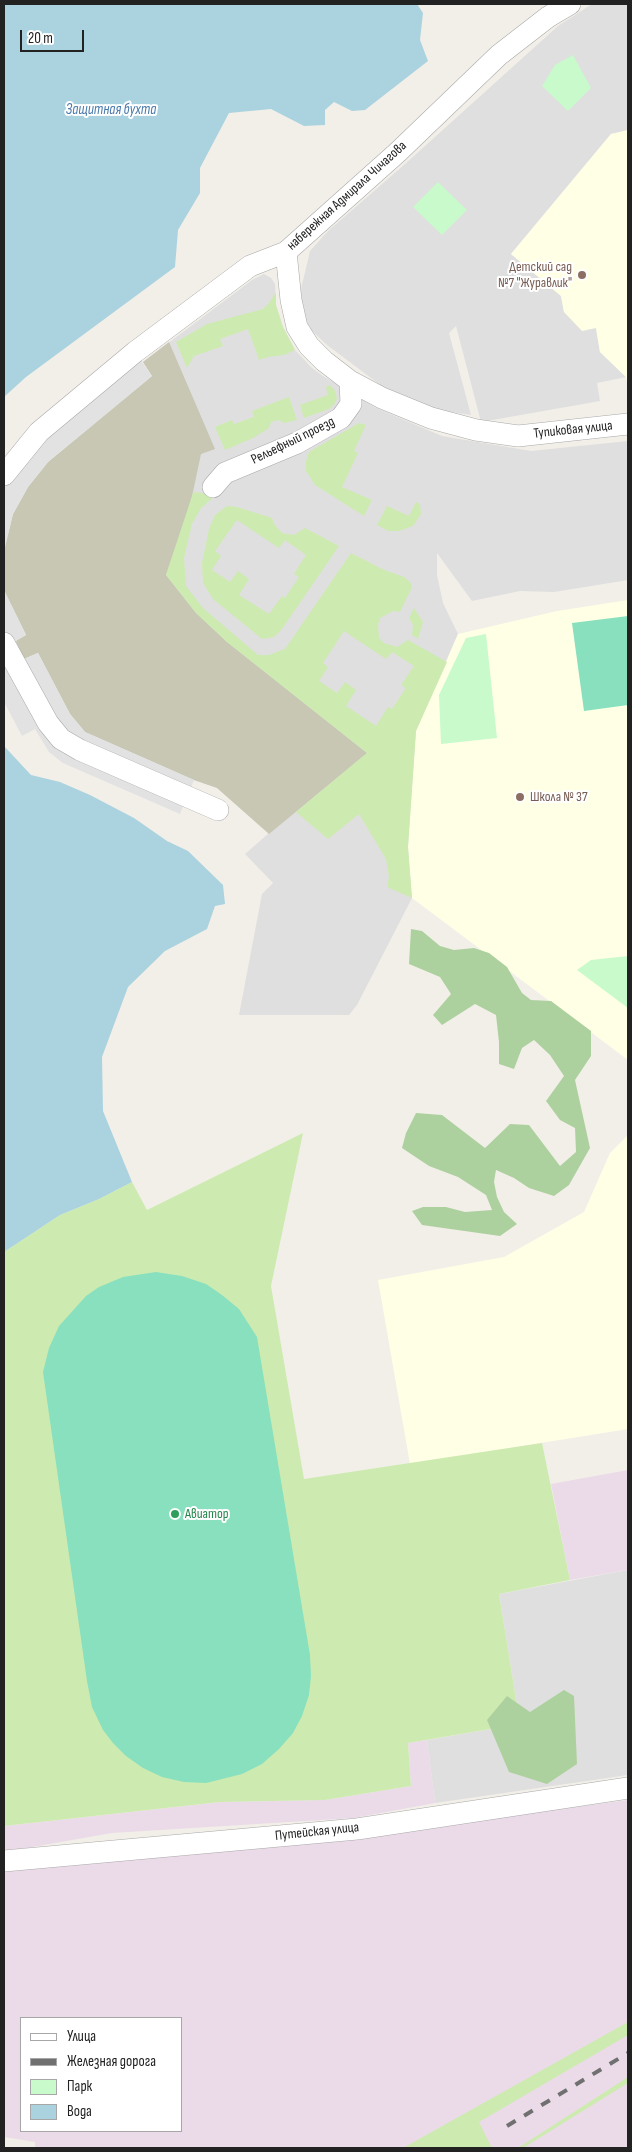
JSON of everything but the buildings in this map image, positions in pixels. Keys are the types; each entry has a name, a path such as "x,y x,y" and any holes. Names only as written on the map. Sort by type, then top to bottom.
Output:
{"street":[{"name":"набережная Адмирала Чичагова","path":"4,475 40,432 135,352 250,266 286,252 398,152 499,56 548,17 570,4"},
{"path":"286,252 290,300 297,327 309,346 324,361 350,381"},
{"name":"Тупиковая улица","path":"350,381 382,398 431,418 476,430 518,436 628,424"},
{"name":"Рельефный проезд","path":"213,487 226,474 297,443 341,418 351,404 350,381"},
{"path":"4,643 48,723 61,739 80,750 218,810"},
{"name":"Путейская улица","path":"4,1861 357,1828 628,1788"}],"shaded area":[{"path":"592,4 628,4 628,130 611,134 511,254 561,296 564,312 596,328 600,352 626,377 597,383 600,401 481,422 456,326 449,333 471,415 438,410 391,393 327,345 311,330 302,312 301,289 310,251 328,231 558,26"},
{"name":"Детский сад №7 \"Журавлик\"","path":"628,130 628,387 626,377 600,352 596,328 582,331 564,312 561,296 511,254 611,134"},
{"path":"264,274 271,278 275,284 276,305 283,327 295,350 312,368 323,376 374,407 442,436 531,451 628,441 628,580 554,592 520,591 472,601 437,553 437,575 443,603 458,634 416,731 408,847 412,898 357,1005 349,1015 239,1015 262,894 273,883 245,854 269,833 217,788 194,780 85,732 4,593 4,552 152,376 143,362 252,280"},
{"path":"169,342 215,449 201,454 190,506 166,575 196,613 227,642 367,753 269,834 217,788 194,780 85,732 70,714 38,653 24,659 15,641 26,635 4,593 5,545 13,514 28,487 48,462 152,376 143,362"},
{"path":"135,352 152,376 48,462 28,487 13,514 4,552 4,475"},
{"path":"5,592 26,635 16,641 24,659 38,653 70,714 85,732 194,780 180,814 63,763 49,752 35,729 22,736 4,702"},
{"name":"Школа № 37","path":"628,600 628,1060 412,898 408,847 416,731 458,634 557,611"},
{"path":"628,1135 628,1429 410,1464 378,1280 504,1257 584,1212 610,1153"},
{"path":"628,1470 628,1570 570,1580 551,1484"},
{"path":"628,1570 628,1775 435,1803 427,1740 520,1724 499,1594"},
{"path":"427,1740 435,1803 354,1818 112,1833 4,1852 4,1826 220,1802 325,1800 411,1786 408,1743"},
{"path":"628,1800 628,2148 35,2148 35,2142 4,2137 4,1866 356,1836"}],"green space":[{"path":"573,55 591,88 568,111 542,86 555,65"},
{"path":"438,182 467,210 442,235 413,207"},
{"path":"276,292 276,305 283,327 295,350 284,355 259,360 248,329 220,339 223,346 194,356 187,368 176,342 207,324 263,309"},
{"path":"330,385 335,391 337,398 335,403 329,409 304,418 300,405 328,395 326,387"},
{"path":"289,397 297,420 284,423 278,420 271,422 269,428 253,438 225,450 215,427 232,420 234,424 254,417 252,411"},
{"path":"359,423 366,425 354,451 358,453 342,487 372,500 364,516 315,485 306,471 306,461 309,452"},
{"path":"193,493 215,496 201,508 192,524 184,558 186,586 203,608 258,655 269,655 285,649 351,553 382,569 404,577 410,582 412,587 400,612 393,611 380,618 378,625 379,638 384,643 397,647 408,640 447,662 416,731 408,847 412,898 387,887 389,877 386,859 359,814 328,839 296,812 367,753 227,642 196,613 166,575","holes":["344,631 386,659 392,652 414,666 401,685 406,688 392,709 388,707 376,726 346,706 356,690 345,682 337,693 319,681 328,667 323,663"]},
{"path":"416,502 420,504 421,514 413,526 399,531 388,531 377,525 387,506 409,516"},
{"path":"227,506 237,507 272,518 274,524 282,533 294,535 305,528 339,546 282,629 274,637 262,639 213,599 203,583 202,563 209,529 215,515","holes":["237,520 279,548 285,540 306,555 294,574 299,577 285,598 282,596 269,614 239,595 249,579 238,571 230,582 212,570 221,556 215,551"]},
{"path":"414,608 423,622 418,639 412,635 413,625 409,618"},
{"path":"628,616 628,705 584,711 572,623"},
{"path":"486,634 497,738 441,744 439,695 466,638"},
{"path":"411,929 422,931 440,946 454,950 474,948 489,953 507,967 522,993 531,1000 551,1001 591,1031 591,1056 575,1080 590,1148 569,1185 554,1196 529,1188 514,1178 496,1170 494,1182 497,1197 504,1212 517,1224 500,1236 422,1225 412,1211 423,1207 446,1207 465,1212 492,1210 486,1195 458,1177 429,1166 402,1148 406,1133 416,1113 442,1115 485,1148 510,1124 529,1125 560,1166 576,1152 575,1128 560,1120 546,1101 564,1076 550,1055 534,1040 522,1048 514,1069 499,1064 496,1015 475,1004 442,1025 433,1015 451,994 440,977 409,964"},
{"path":"628,956 628,1008 577,970 591,960"},
{"path":"303,1133 271,1286 304,1479 542,1443 570,1580 499,1594 520,1724 408,1743 411,1786 325,1800 220,1802 4,1826 4,1252 60,1215 99,1199 132,1182 147,1210"},
{"name":"Авиатор","path":"156,1272 182,1276 206,1284 239,1309 257,1337 310,1655 311,1676 309,1695 302,1716 293,1733 262,1764 242,1774 206,1783 184,1782 162,1777 143,1768 126,1756 113,1743 103,1730 92,1707 43,1372 49,1348 59,1326 86,1296 99,1287 123,1277"},
{"path":"564,1690 574,1696 577,1764 547,1784 509,1772 487,1720 507,1696 530,1712"},
{"path":"628,2022 628,2035 479,2122 492,2148 403,2148"},
{"path":"628,2077 628,2083 523,2148 518,2148"}],"water":[{"name":"Защитная бухта","path":"4,4 417,4 423,13 420,40 428,61 365,110 352,111 334,102 325,110 325,125 304,126 271,109 229,113 200,168 200,193 178,230 175,267 26,377 4,397"},
{"path":"4,746 31,775 60,782 90,795 134,818 167,841 188,851 223,885 225,904 215,906 207,929 165,951 128,987 102,1057 103,1111 132,1182 99,1199 60,1215 4,1252"}],"railway":[{"path":"507,2126 628,2053"}],"place":[{"name":"Детский сад №7 \"Журавлик\"","path":"582,275"},
{"name":"Школа № 37","path":"520,797"},
{"name":"Авиатор","path":"175,1514"}]}
